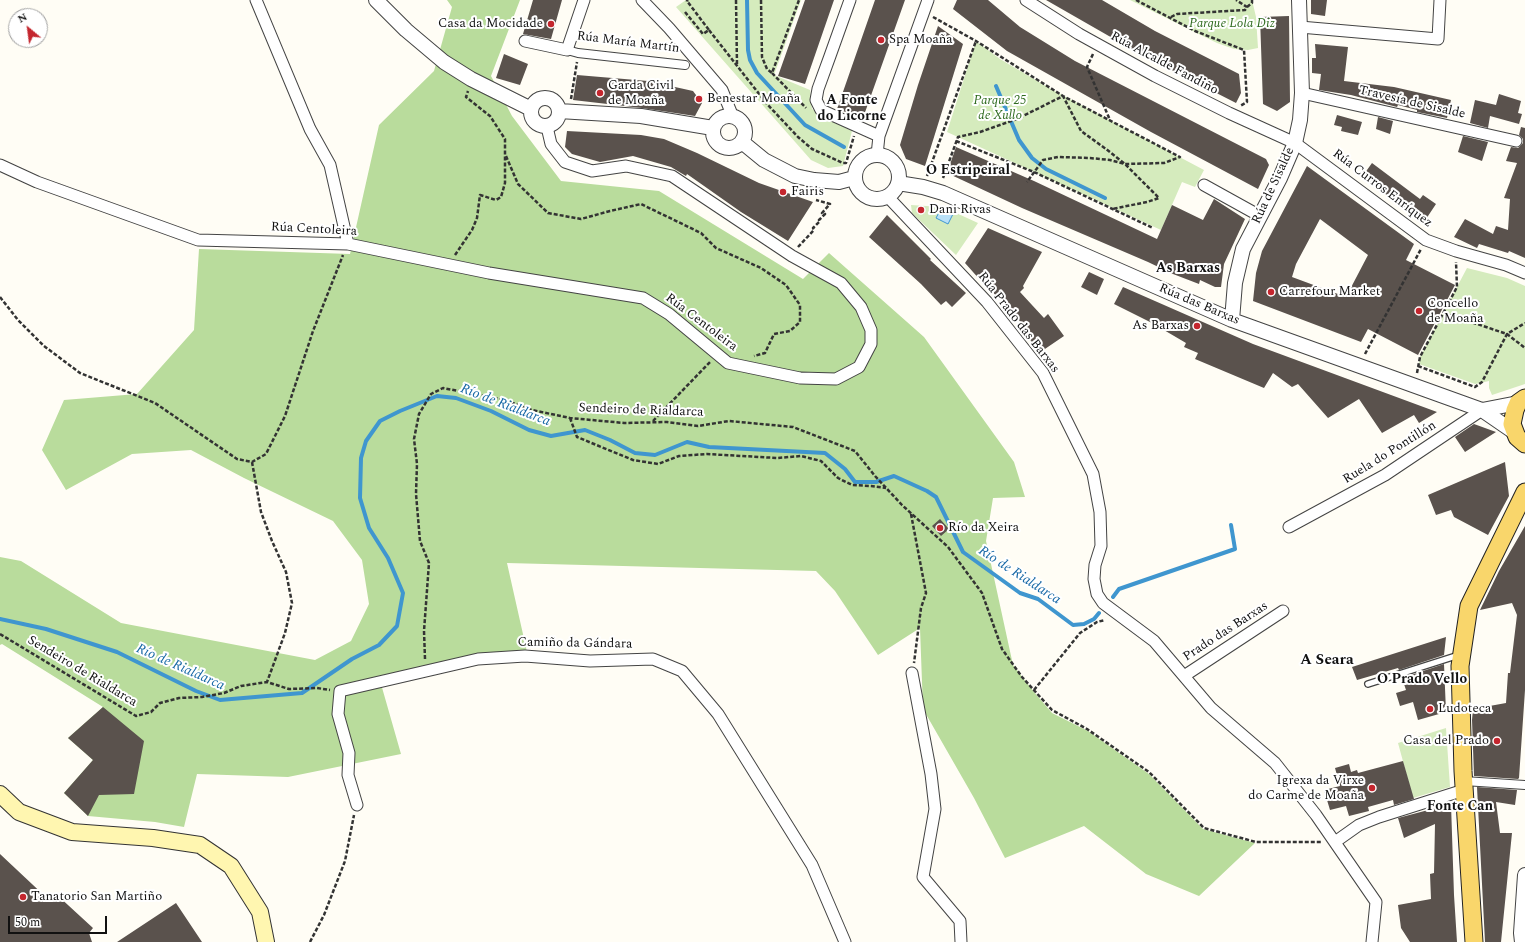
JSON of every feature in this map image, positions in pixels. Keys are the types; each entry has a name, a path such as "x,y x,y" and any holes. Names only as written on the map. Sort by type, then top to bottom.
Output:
{"main road":[{"path":"1522,401 1512,417 1512,424 1520,439 1525,458"},
{"path":"1474,942 1464,786 1461,716 1461,655 1469,606 1525,492"},
{"path":"0,794 19,812 72,832 153,838 200,845 231,866 260,912 266,942"}],"street":[{"path":"256,0 310,129 330,165 348,244"},
{"path":"376,0 406,30 444,62 471,79 531,109"},
{"name":"Rúa María Martín","path":"573,51 584,0"},
{"path":"642,0 669,28 722,90 733,117"},
{"path":"850,0 818,89 816,100 821,110 879,136"},
{"path":"877,155 879,136 928,0"},
{"name":"Rúa Alcalde Fandiño","path":"1026,0 1050,16 1156,76 1229,113 1295,143"},
{"name":"Rúa de Sisalde","path":"1232,320 1235,283 1243,250 1280,178 1295,143 1300,120 1302,92 1299,0"},
{"path":"1300,27 1438,39 1440,0"},
{"name":"Rúa María Martín","path":"525,41 573,51 685,64"},
{"name":"Travesía de Sisalde","path":"1302,92 1516,141"},
{"path":"564,111 554,124 547,127 538,125 532,118 531,109 535,102 542,98 550,99 564,111 641,116 713,128"},
{"path":"728,116 733,117 738,119 744,127 744,138 742,142 734,148 724,148 716,142 713,128 719,120 728,116"},
{"name":"Rúa Centoleira","path":"0,165 36,182 198,240 348,244 489,273 643,298 669,314 728,363 800,378 836,379 859,367 871,344 871,330 861,307 841,284 792,256 672,176 626,166 592,171 565,162 551,144 547,127"},
{"path":"742,142 764,160 795,176 814,180 839,182 854,178"},
{"name":"Rúa Curros Enríquez","path":"1295,143 1426,240 1456,252 1506,265 1525,273"},
{"path":"877,155 892,161 897,167 899,175 898,183 893,193 888,197 873,199 866,197 860,192 854,178 859,164 864,159 877,155"},
{"name":"Rúa das Barxas","path":"898,183 923,187 943,193 1232,320 1482,410 1520,439"},
{"path":"1204,185 1260,216"},
{"name":"Rúa Prado das Barxas","path":"888,197 987,302 1043,373 1094,474 1100,512 1101,546 1095,565 1094,579 1097,594 1103,603 1154,641 1211,708 1275,762 1316,815 1376,902 1372,942"},
{"path":"1482,410 1522,401"},
{"name":"Ruela do Pontillón","path":"1289,527 1385,476 1482,410"},
{"name":"Prado das Barxas","path":"1184,676 1283,611"},
{"name":"Camiño da Gándara","path":"357,805 348,775 349,753 338,714 340,691 478,659 525,656 590,661 653,659 682,671 718,714 812,865 846,942"},
{"path":"912,673 931,774 935,809 923,877 960,921 962,942"},
{"path":"1335,842 1359,825 1464,786 1525,785"},
{"path":"1523,941 1521,933 1525,875"}],"lane":[{"path":"1368,684 1461,655"}],"path":[{"path":"688,0 687,1 709,30 767,104 798,137 812,149 846,163 855,135 851,134"},
{"path":"736,0 737,66"},
{"path":"761,0 762,56 767,69 807,109"},
{"path":"772,73 799,0"},
{"path":"1136,0 1196,31 1244,50 1247,102 1229,113"},
{"path":"1236,0 1247,7"},
{"path":"1171,18 1177,14 1246,10 1252,3 1252,0"},
{"path":"923,11 976,41 1063,96 1180,158 1164,163 1124,164 1110,160 1084,157 1058,157 1043,160 1028,182"},
{"path":"685,12 703,34 709,30"},
{"path":"923,187 976,41"},
{"path":"1098,44 1087,67 1110,120"},
{"path":"564,111 573,51"},
{"path":"444,264 456,254 472,230 477,218 480,195 496,200 501,197 505,183 505,139 490,116 466,97 471,79"},
{"path":"943,178 958,137 1007,123 1063,96"},
{"path":"1063,96 1081,132 1106,149 1124,164 1159,198 1112,209"},
{"path":"956,141 1034,172 1153,228"},
{"path":"506,156 518,184 548,213 581,219 610,210 641,204 701,233 716,248 761,268 786,284 800,305 800,322 790,331 774,334 765,353 750,357"},
{"path":"792,256 800,244 814,230 813,228 825,214 822,213 830,204 816,200"},
{"path":"1359,366 1426,240"},
{"path":"0,297 18,320 44,346 80,372 156,403 237,459 252,462 266,454 285,416 313,331 348,244"},
{"path":"1413,385 1420,357 1457,287 1455,265 1456,252"},
{"path":"1444,313 1507,334 1525,348"},
{"path":"1418,366 1475,387 1482,382 1507,334 1525,323"},
{"path":"652,422 718,354"},
{"name":"Sendeiro de Rialdarca","path":"426,672 424,631 428,563 420,541 416,494 417,464 414,439 419,414 431,394 443,388 505,400 532,410 570,418 624,423 666,422 698,426 729,421 793,427 855,451 875,476 911,514 948,547 982,593 1002,649 1022,677 1052,710 1087,728 1149,772 1204,828 1256,842 1335,842"},
{"path":"570,418 577,437 633,460 658,464 679,456 700,454 726,454 777,458 801,456 821,461 838,478 852,485 886,488"},
{"path":"252,462 261,512 286,572 292,603 285,633 267,682"},
{"path":"911,514 926,593 921,608 912,673"},
{"path":"1034,690 1080,633 1097,622 1119,616"},
{"name":"Sendeiro de Rialdarca","path":"0,634 136,716 151,712 160,703 179,698 222,694 241,686 267,682 289,689 317,688"},
{"path":"310,942 327,908 345,861 357,805"}],"green space":[{"path":"447,0 520,0 491,76 512,116 561,181 659,191 803,279 829,253 924,337 1014,462 1025,497 993,498 986,541 1013,665 1052,713 1088,731 1149,774 1203,829 1255,843 1199,896 1146,874 1084,826 1005,858 974,798 923,709 920,628 878,655 835,591 816,571 507,563 527,652 381,684 401,754 288,777 197,774 184,827 155,822 88,816 64,793 93,760 68,738 103,707 2,644 0,645 0,557 21,561 121,623 315,660 351,641 369,604 362,560 333,521 244,478 191,450 132,454 66,490 42,450 64,400 137,394 194,330 199,249 350,254 379,125 434,71 452,7"},
{"path":"686,0 801,0 774,75 810,90 812,109 852,131 843,166 828,168 811,160 676,7"},
{"name":"Parque Lola Diz","path":"1130,0 1252,0 1256,17 1258,48 1248,50 1234,49 1217,43"},
{"name":"Parque 25 de Xullo","path":"976,41 1000,59 1051,89 1204,170 1195,187 1182,182 1161,230 947,132"},
{"path":"911,205 942,207 937,218 948,224 954,212 978,223 956,255 912,213"},
{"path":"1467,268 1507,278 1525,286 1525,384 1492,395 1489,388 1489,381 1475,384 1419,364 1420,357"},
{"path":"1446,728 1450,787 1413,798 1398,743"}],"water":[{"path":"942,207 954,212 948,224 936,218"}],"building":[{"path":"533,0 562,0 551,39 523,34"},
{"path":"805,0 834,0 805,84 778,76"},
{"path":"875,0 905,0 863,118 837,109"},
{"path":"957,0 988,0 1020,27 1075,61 1266,159 1269,165 1258,189 1151,132 1007,51 953,9"},
{"path":"1046,0 1102,0 1155,31 1239,74 1241,93 1236,103 1142,55"},
{"path":"1311,0 1327,0 1325,16 1311,14"},
{"path":"1289,16 1290,102 1277,111 1263,104 1260,17"},
{"path":"938,26 963,44 925,166 906,159 900,145"},
{"path":"1315,44 1348,47 1344,81 1394,87 1451,100 1447,118 1417,112 1417,110 1398,105 1397,107 1351,95 1319,90 1321,74 1312,73 1312,58 1316,58"},
{"path":"504,54 528,64 520,85 496,78"},
{"path":"577,75 648,81 693,91 702,103 695,116 573,100"},
{"path":"1499,94 1521,101 1518,113 1522,114 1519,124 1490,116 1488,128 1470,123 1475,100 1496,105"},
{"path":"1337,115 1362,122 1358,135 1341,131 1342,127 1334,125"},
{"path":"1378,117 1393,121 1390,134 1376,129"},
{"path":"1521,127 1525,128 1525,258 1509,251 1508,253 1479,244 1477,248 1454,237 1465,219 1493,234 1496,226 1508,230 1510,199 1504,198 1517,163 1506,161 1511,147 1518,148 1523,143 1523,139 1519,135"},
{"path":"567,131 641,135 664,139 759,183 813,202 788,241 741,212 687,174 686,176 671,167 633,156 600,162 572,154 565,147"},
{"path":"1463,136 1488,142 1482,161 1458,152"},
{"path":"956,147 1034,181 1157,239 1172,205 1203,220 1214,199 1245,219 1224,264 1221,287 1215,287 1200,280 1199,284 1173,274 1022,208 947,173"},
{"path":"1372,163 1420,199 1423,195 1436,204 1424,222 1362,177"},
{"path":"1307,166 1414,244 1406,260 1455,285 1418,355 1368,329 1361,342 1253,301 1256,273 1262,251","holes":["1320,219 1368,255 1346,297 1292,277 1296,264"]},
{"path":"887,215 931,259 930,260 966,293 952,307 946,301 941,305 921,284 869,237"},
{"path":"988,228 1042,252 1023,286 1024,288 1020,292 1044,318 1048,314 1064,336 1039,353 1027,335 1030,332 1015,316 1016,315 965,263"},
{"path":"1089,272 1104,279 1097,295 1081,287"},
{"path":"1123,287 1253,344 1437,412 1419,423 1414,415 1382,433 1359,399 1328,418 1298,384 1292,387 1273,373 1264,388 1195,359 1198,353 1184,347 1186,343 1152,323 1114,304"},
{"path":"1474,424 1496,432 1465,452 1455,437"},
{"path":"1505,462 1509,496 1488,535 1454,517 1451,510 1436,515 1428,495"},
{"name":"Río da Xeira","path":"940,519 949,529 941,536 932,526"},
{"path":"1525,526 1525,690 1519,778 1474,776 1473,709 1506,703 1508,673 1510,673 1517,615 1512,603 1480,610 1499,571"},
{"path":"1446,637 1444,655 1399,670 1398,668 1357,680 1352,667"},
{"path":"1444,664 1446,712 1418,720 1413,702 1400,706 1396,693 1406,690 1402,678"},
{"path":"103,707 144,741 134,794 99,795 88,816 64,793 93,760 68,738"},
{"name":"Igrexa da Virxe do Carme de Moaña","path":"1403,761 1414,799 1394,805 1393,800 1368,807 1369,811 1349,816 1346,806 1330,810 1324,790 1340,786 1335,768 1349,764 1351,772 1357,770 1358,773"},
{"path":"1477,787 1517,790 1515,805 1496,802 1500,833 1512,833 1501,942 1485,942"},
{"path":"1451,804 1457,942 1410,942 1401,928 1398,905 1431,899 1430,874 1434,873 1435,824 1404,838 1398,818"},
{"name":"Tanatorio San Martiño","path":"0,854 49,900 56,894 93,928 89,933 92,942 0,942"},
{"path":"176,903 202,942 117,942"}],"waterway":[{"path":"747,0 748,50 750,60 757,73 805,125 844,147"},
{"path":"996,86 1019,140 1032,158 1046,169 1105,198"},
{"name":"Río de Rialdarca","path":"0,619 46,629 117,652 196,691 220,700 302,693 352,659 379,645 397,626 403,593 388,558 369,528 360,498 361,458 366,441 380,421 437,396 456,398 491,411 529,430 551,436 585,430 610,440 635,453 655,455 687,442 709,447 825,453 845,469 855,482 876,482 894,476 927,491 936,497 963,552 1020,593 1038,599 1073,625 1084,624 1094,619 1099,613"},
{"name":"Río de Rialdarca","path":"1113,597 1119,589 1235,549 1231,525"}],"place":[{"name":"Casa da Mocidade","path":"551,24"},
{"name":"Spa Moaña","path":"881,40"},
{"name":"Garda Civil de Moaña","path":"600,93"},
{"name":"Benestar Moaña","path":"699,99"},
{"name":"Fairis","path":"783,192"},
{"name":"Dani Rivas","path":"921,210"},
{"name":"Carrefour Market","path":"1271,292"},
{"name":"Concello de Moaña","path":"1419,311"},
{"name":"As Barxas","path":"1197,326"},
{"name":"Río da Xeira","path":"940,528"},
{"name":"Ludoteca","path":"1430,709"},
{"name":"Casa del Prado","path":"1497,741"},
{"name":"Igrexa da Virxe do Carme de Moaña","path":"1372,788"},
{"name":"Tanatorio San Martiño","path":"23,897"}],"district":[{"name":"A Fonte do Licorne","path":"852,110"},
{"name":"O Estripeiral","path":"968,171"},
{"name":"As Barxas","path":"1188,269"},
{"name":"A Seara","path":"1327,661"},
{"name":"O Prado Vello","path":"1422,680"},
{"name":"Fonte Can","path":"1460,807"}]}
